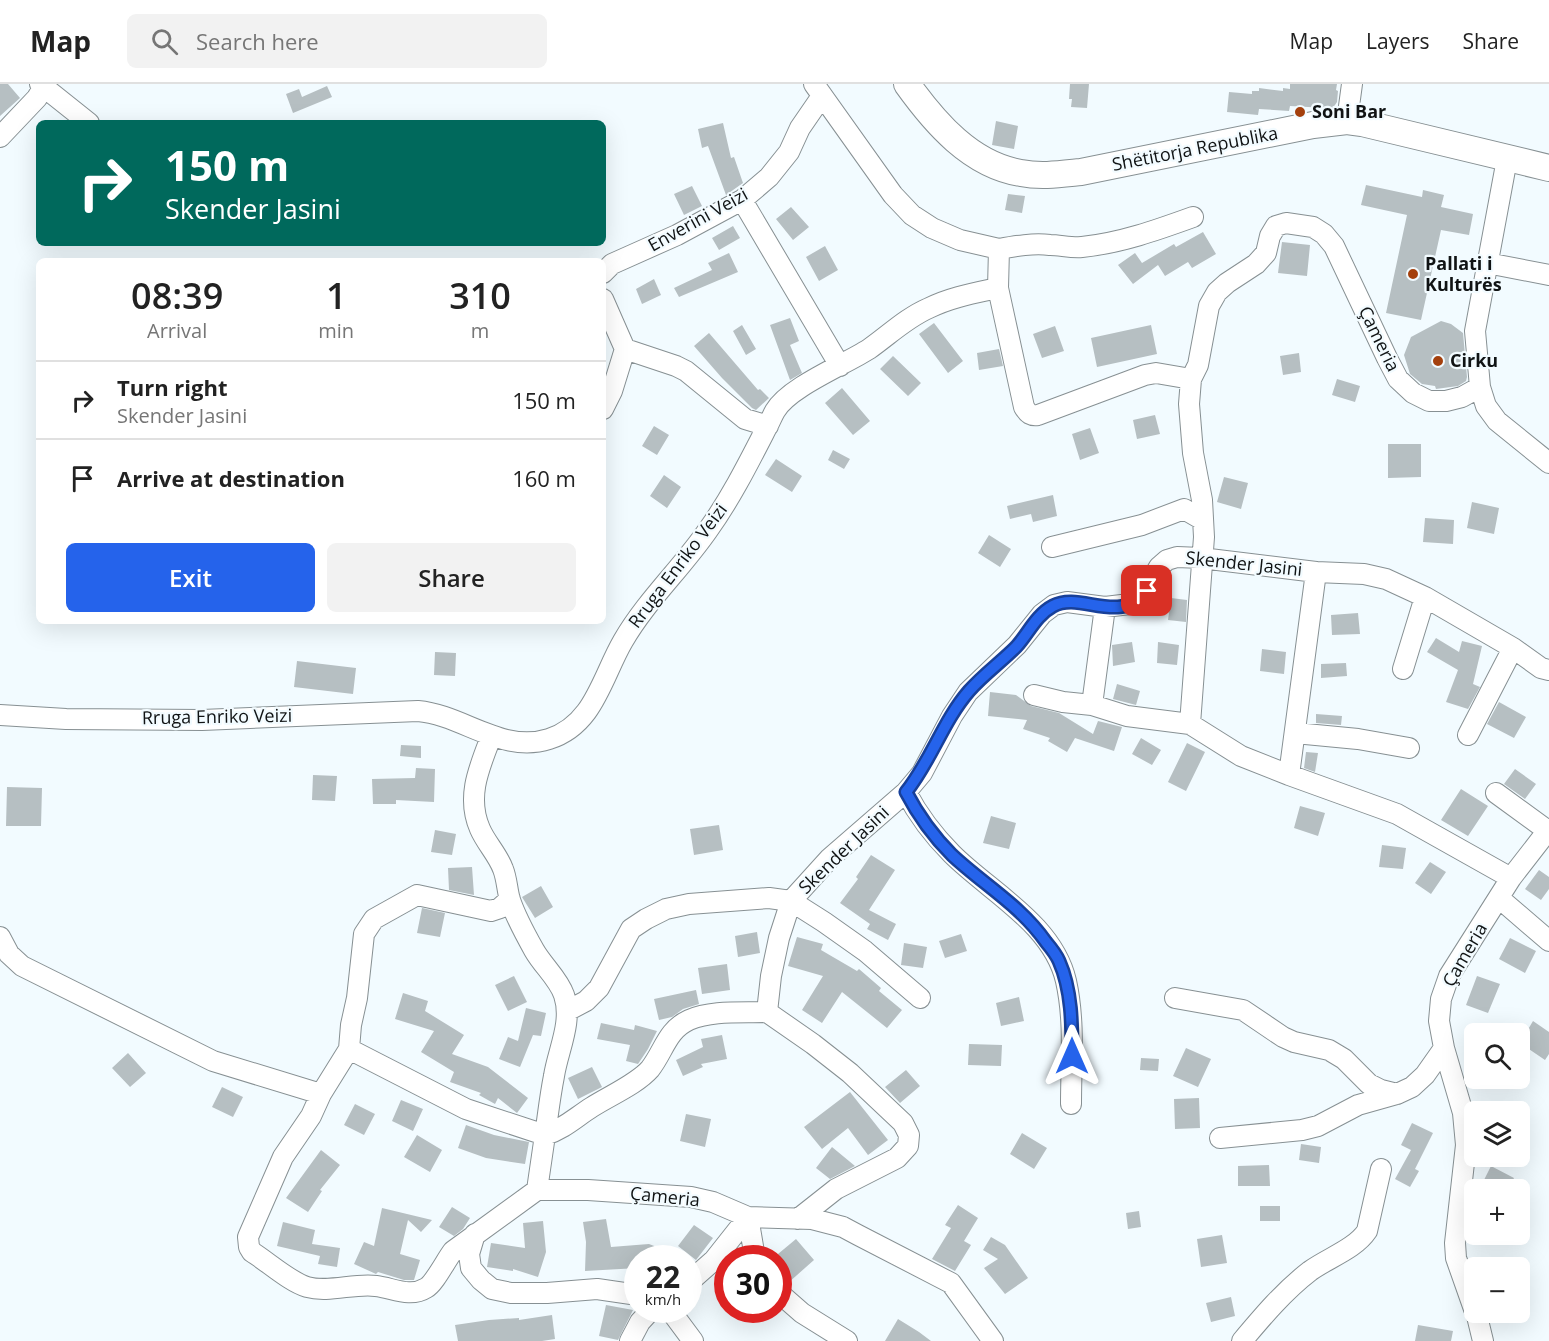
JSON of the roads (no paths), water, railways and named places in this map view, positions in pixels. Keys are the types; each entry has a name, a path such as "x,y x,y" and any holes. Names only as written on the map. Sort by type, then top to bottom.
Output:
{"main road":[{"name":"Shëtitorja Republika","path":"907,84 948,133 969,151 991,165 1021,173 1052,175 1081,172 1312,125 1347,121 1549,168"}],"street":[{"path":"1347,121 1352,84"},
{"path":"0,137 32,103 42,85 85,120"},
{"path":"818,90 893,195 912,215 932,228 960,240 999,249 1048,244 1079,248 1107,244 1144,234 1193,217"},
{"name":"Enverini Veizi","path":"606,270 612,264 677,235 742,200 769,177 789,152 818,90"},
{"path":"1507,159 1475,332 1480,387 1486,406 1497,421 1549,463"},
{"path":"742,200 840,366"},
{"name":"Çameria","path":"1191,379 1198,365 1209,306 1217,292 1256,264 1266,253 1270,236 1276,226 1286,223 1312,227 1324,234 1334,246 1398,379 1413,393 1429,401 1446,401 1462,397 1480,387"},
{"path":"999,249 998,288 1027,413 1032,416 1038,415 1145,375 1156,373 1191,379 1189,404 1193,453 1202,500 1204,537 1190,724"},
{"path":"1487,263 1549,275"},
{"name":"Rruga Enriko Veizi","path":"0,716 202,720 418,711 434,713 491,737 532,743 550,739 570,729 584,717 595,700 622,643 644,608 698,545 718,517 775,410 790,395 868,349 905,321 928,308 957,297 998,288"},
{"path":"606,306 625,350 606,403"},
{"path":"625,350 686,371 745,419 768,426"},
{"path":"1052,547 1142,525 1202,500"},
{"path":"1184,509 1203,520"},
{"name":"Skender Jasini","path":"767,1012 771,976 779,938 791,901 830,858 906,792 921,773 968,692 1017,645 1042,614 1054,605 1067,602 1105,607 1130,604 1140,599 1167,560 1177,557 1316,572 1364,574 1386,579 1425,597 1513,648 1541,668 1549,670"},
{"path":"1289,775 1316,572"},
{"path":"1403,669 1425,597"},
{"path":"1092,705 1105,607"},
{"path":"1468,735 1513,648"},
{"path":"1034,695 1064,702 1092,705 1127,716 1190,724 1241,756 1397,814 1511,878"},
{"path":"1295,733 1358,739 1408,748"},
{"path":"491,737 477,772 474,811 480,830 503,868 517,918 538,958 558,982 567,1011 566,1027 554,1075 537,1190 453,1251 428,1287 418,1292 406,1293 366,1285 308,1287 300,1284 252,1252 248,1242 283,1157 311,1116 321,1094 349,1048 364,934 374,919 417,895 491,911 500,908 510,899"},
{"path":"906,792 916,812 952,855 1007,899 1035,927 1058,959 1066,981 1072,1032 1071,1104"},
{"path":"1496,793 1548,830"},
{"name":"Çameria","path":"1464,1280 1456,1258 1455,1243 1466,1145 1461,1105 1444,1048 1439,1021 1441,999 1449,976 1511,878 1548,830"},
{"path":"567,1011 586,1001 599,988 631,929 646,919 666,909 689,904 769,898 791,901 865,951 920,998"},
{"path":"1499,898 1549,941"},
{"path":"0,937 9,954 22,966 213,1061 321,1094"},
{"path":"1175,998 1243,1010 1283,1037 1294,1042 1329,1050 1344,1059 1369,1084 1397,1094"},
{"path":"349,1048 466,1109 545,1135 562,1128 589,1108 639,1078 649,1070 674,1030 690,1020 710,1015 767,1012 850,1073 903,1123 909,1135 908,1146 897,1158 836,1190 798,1219"},
{"path":"1220,1138 1302,1130 1318,1126 1358,1105 1397,1094 1412,1087 1425,1075 1444,1048"},
{"path":"1242,1341 1286,1291 1325,1261 1363,1238 1367,1231 1381,1169"},
{"name":"Çameria","path":"537,1190 588,1190 691,1197 713,1202 748,1217"},
{"path":"748,1217 812,1219 843,1227 941,1277 958,1291 993,1341"},
{"path":"748,1217 753,1245"},
{"path":"702,1271 714,1260 748,1217"},
{"path":"475,1234 469,1254 471,1268 492,1289 511,1293 597,1289 624,1293"},
{"path":"792,1304 847,1341"},
{"path":"630,1341 639,1323"},
{"path":"680,1323 693,1341"},
{"name":"Çameria","path":"1478,1323 1483,1341"}],"place":[{"name":"Soni Bar","path":"1300,112"},
{"name":"Pallati i Kulturës","path":"1413,274"},
{"name":"Cirku","path":"1438,361"}]}
